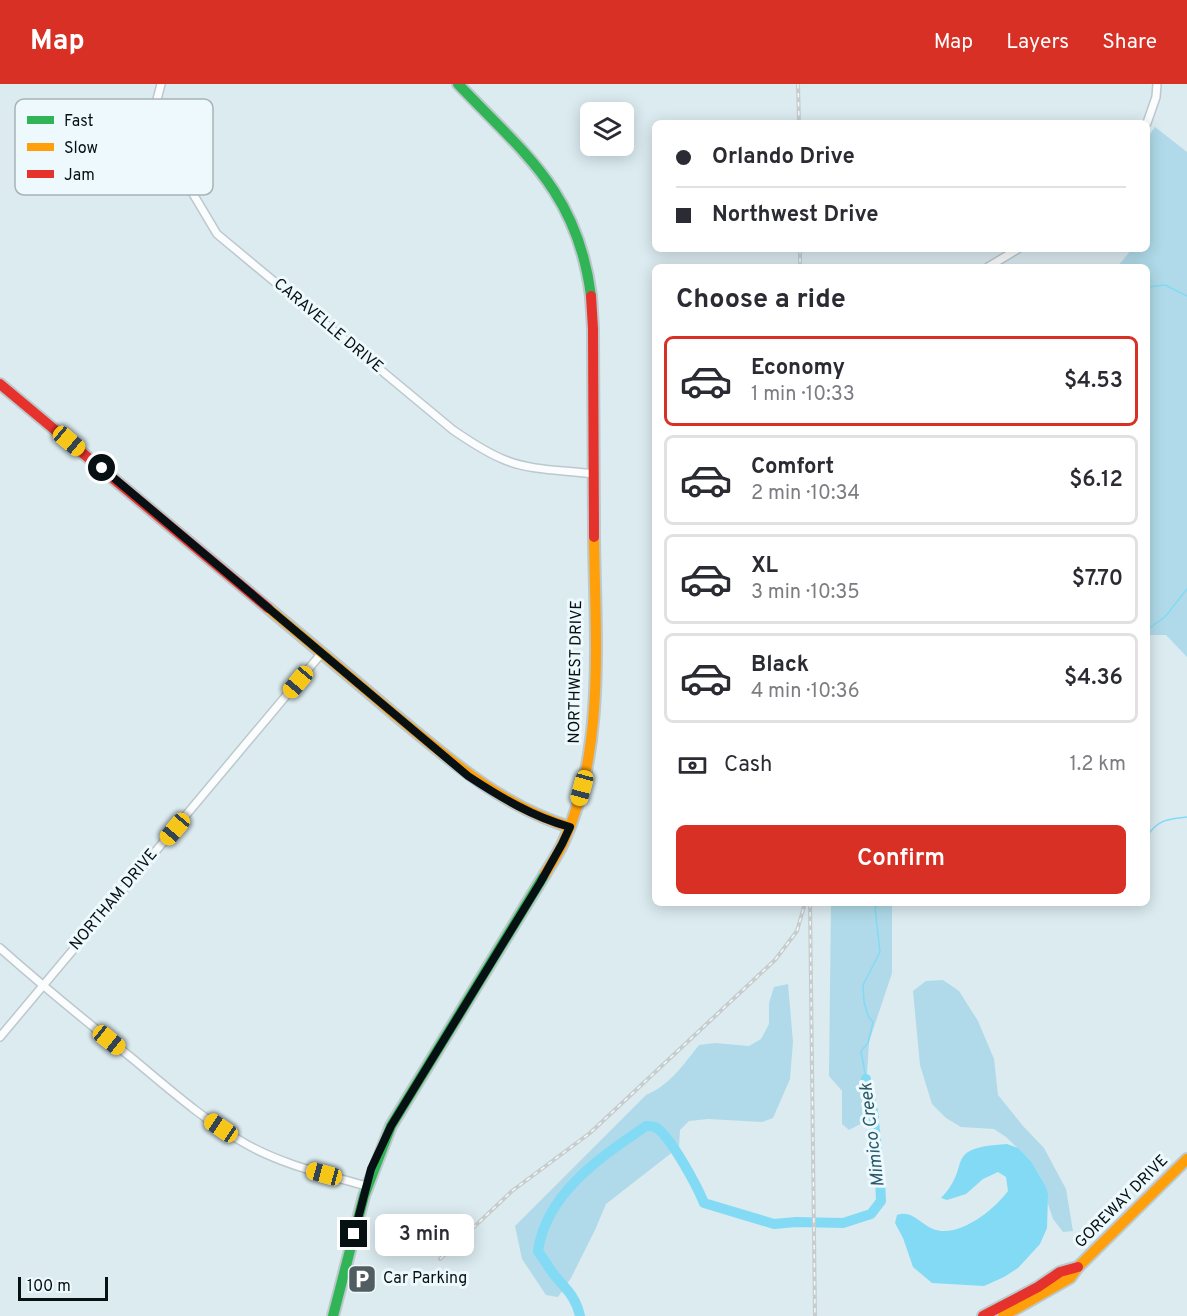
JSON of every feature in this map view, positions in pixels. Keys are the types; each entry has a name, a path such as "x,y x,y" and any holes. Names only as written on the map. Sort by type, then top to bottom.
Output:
{"street":[{"name":"CARAVELLE DRIVE","path":"157,99 161,84"},
{"name":"NORTHWEST DRIVE","path":"333,1316 366,1186 378,1151 562,844 570,827 586,776 593,728 593,474 591,297 588,268 580,240 566,207 545,177 458,84"},
{"path":"1149,120 1156,97 1157,84"},
{"name":"CARAVELLE DRIVE","path":"194,195 217,234 444,423 470,442 507,461 593,474"},
{"path":"993,264 1013,252"},
{"path":"0,384 468,776 519,806 570,827"},
{"name":"NORTHAM DRIVE","path":"0,1037 321,654"},
{"path":"0,948 191,1107 246,1144 280,1161 366,1186"},
{"name":"GOREWAY DRIVE","path":"1003,1316 1070,1278 1078,1267 1187,1159"},
{"name":"GOREWAY DRIVE","path":"983,1316 1067,1269 1078,1267"}],"shaded area":[{"path":"1155,127 1187,152 1187,657 1166,635 1150,635 1150,264 1120,264 1130,252 1150,252 1150,134"},
{"path":"831,906 892,906 892,973 869,1042 864,1122 849,1130 842,1124 842,1091 829,1076"},
{"path":"943,980 959,991 978,1021 994,1059 998,1095 1044,1148 1066,1189 1073,1231 1063,1232 1053,1219 1045,1185 1031,1161 1006,1137 994,1129 961,1127 946,1118 932,1104 920,1065 913,991 926,981"},
{"path":"788,984 793,1042 790,1079 773,1118 762,1122 708,1119 689,1121 680,1130 679,1147 606,1204 571,1278 558,1297 546,1295 522,1259 515,1226 646,1095 669,1080 699,1045 715,1043 749,1046 761,1039 769,1024 769,1003 774,987"}],"water":[{"path":"1007,1144 1018,1148 1031,1161 1048,1194 1047,1228 1040,1244 1018,1268 984,1286 932,1283 913,1267 895,1223 897,1215 911,1215 931,1228 941,1231 963,1227 974,1222 994,1207 1008,1191 1006,1177 998,1172 983,1179 966,1194 947,1200 941,1198 951,1186 965,1154 973,1149"}],"waterway":[{"name":"Mimico Creek","path":"1150,287 1165,285 1187,296"},
{"path":"1150,628 1165,617 1187,589"},
{"path":"1150,832 1160,823 1187,817"},
{"name":"Mimico Creek","path":"866,1079 861,1051 868,1043 873,1022 868,1016 864,1002 863,985 880,952 876,906"},
{"name":"Mimico Creek","path":"580,1316 572,1297 538,1251 543,1230 552,1211 578,1178 594,1164 646,1126 654,1127 675,1150 704,1203 774,1224 843,1223 871,1214 881,1201 873,1112 866,1079"}],"railway":[{"path":"798,84 799,120"},
{"path":"800,252 800,264"},
{"path":"440,1259 512,1191 590,1133 775,960 797,931 804,906"},
{"path":"810,906 815,1316"}],"traffic: fast":[{"path":"458,84 526,155 561,202 574,229 584,260 591,296"},
{"path":"333,1316 364,1196 391,1126 545,874"}],"traffic: slow":[{"path":"545,874 563,843 577,808 592,732 596,653 594,537"},
{"path":"268,608 477,780 521,807 570,827"},
{"path":"1003,1316 1070,1278 1078,1267 1187,1159"}],"traffic: jam":[{"path":"591,296 594,537"},
{"path":"0,384 268,608"},
{"path":"983,1316 1038,1287 1060,1272 1078,1267"}],"place":[{"name":"Car Parking","path":"362,1279"}],"route":[{"path":"102,468 468,776 519,806 570,827 540,883 391,1126 371,1169 354,1234"}]}
